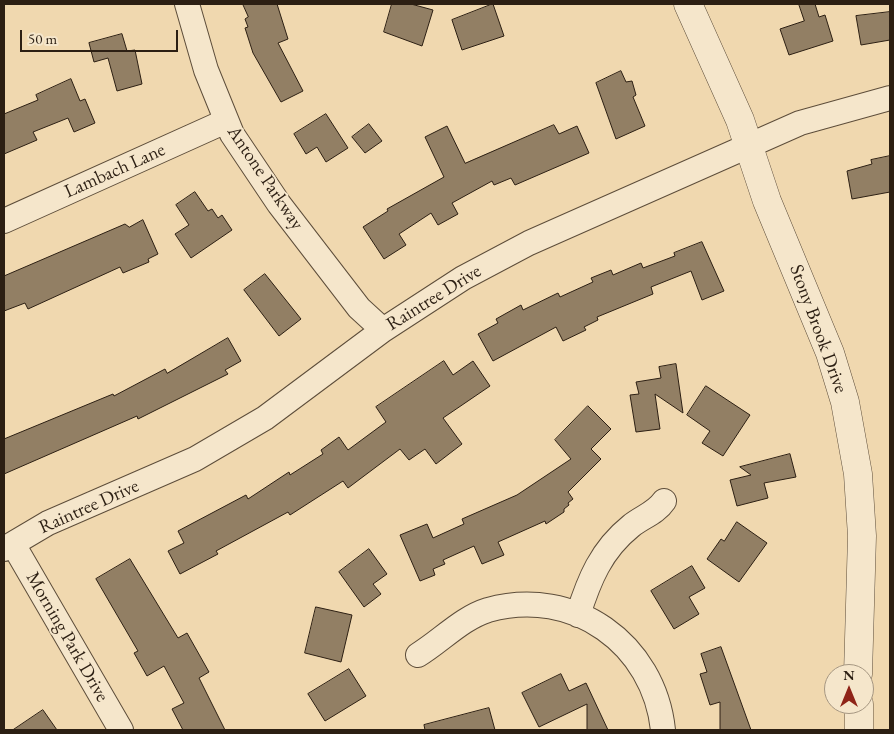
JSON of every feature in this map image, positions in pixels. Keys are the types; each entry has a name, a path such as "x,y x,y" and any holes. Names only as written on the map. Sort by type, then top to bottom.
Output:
{"street":[{"name":"Antone Parkway","path":"187,4 206,70 226,122 279,204 359,308 383,330"},
{"name":"Stony Brook Drive","path":"688,4 740,120 767,201 830,353 845,402 858,474 862,536 858,664"},
{"name":"Raintree Drive","path":"8,547 48,523 195,459 264,418 383,330 463,278 530,243 800,123 890,98"},
{"name":"Lambach Lane","path":"4,221 226,122"},
{"path":"578,615 587,585 608,548 638,520 658,510 664,501"},
{"name":"Morning Park Drive","path":"8,547 121,730"},
{"path":"418,655 440,642 459,625 489,610 530,606 558,608 602,626 621,642 640,663 655,693 663,730"},
{"path":"859,714 859,730"}],"building":[{"path":"243,4 277,4 288,39 278,43 303,91 281,102 253,53 245,28 248,27 245,19 248,17"},
{"path":"392,4 411,4 433,10 422,46 384,32"},
{"path":"493,4 504,36 462,50 452,20"},
{"path":"799,4 815,4 819,17 825,15 833,41 789,55 780,29 804,21"},
{"path":"890,12 890,40 861,45 856,16"},
{"path":"122,34 127,51 135,50 142,84 117,91 108,58 94,62 89,43"},
{"path":"621,71 626,82 632,81 636,95 633,97 645,126 616,139 596,83"},
{"path":"71,79 80,101 85,99 95,123 74,132 68,118 33,132 37,140 4,154 4,114 38,100 36,95"},
{"path":"326,114 348,148 326,162 317,147 306,154 294,134"},
{"path":"369,124 382,141 365,153 352,137"},
{"path":"554,125 559,134 577,126 589,153 515,185 511,178 494,185 492,181 452,203 458,214 438,225 431,213 399,234 406,245 384,259 363,227 388,211 387,209 444,177 425,137 447,126 465,163"},
{"path":"890,156 890,192 852,199 847,171 872,164 871,160"},
{"path":"195,192 208,211 212,209 218,218 222,215 232,230 191,258 175,234 189,225 176,205"},
{"path":"143,220 158,254 148,259 149,262 123,273 120,267 28,309 25,303 4,311 4,276 125,224 129,227"},
{"path":"702,242 724,291 702,300 691,271 651,287 653,294 597,317 598,320 584,327 586,330 563,341 556,327 493,361 478,334 498,323 496,319 521,305 523,310 558,293 560,297 593,282 591,278 611,270 613,275 641,263 643,268 675,256 674,253"},
{"path":"265,274 301,319 279,336 244,290"},
{"path":"228,338 241,361 225,370 228,374 138,419 137,416 4,474 4,439 113,394 114,396 165,369 167,373"},
{"path":"444,361 453,375 473,361 490,386 443,418 462,444 436,464 425,449 409,460 400,449 348,488 343,481 290,515 288,512 216,551 218,554 180,574 168,551 184,543 178,531 246,495 248,499 289,472 290,475 323,454 321,450 339,437 348,450 386,422 376,407"},
{"path":"676,364 683,413 655,394 660,429 636,432 630,395 639,394 636,382 661,378 659,367"},
{"path":"706,386 750,415 723,456 702,443 710,431 687,415"},
{"path":"588,406 611,429 591,449 601,459 568,492 573,499 568,503 569,505 564,509 564,512 546,524 545,521 498,542 504,555 482,564 474,546 443,560 445,564 433,569 435,575 420,581 400,535 427,524 433,538 464,524 462,519 517,495 571,459 555,440"},
{"path":"790,454 796,477 764,483 768,498 737,506 730,480 751,475 740,467"},
{"path":"737,522 767,543 739,582 707,559 721,539 724,541"},
{"path":"369,549 387,574 373,584 381,594 364,607 339,572"},
{"path":"130,559 178,638 187,633 209,672 199,678 225,730 183,730 172,709 184,703 164,666 147,676 134,653 138,651 96,579"},
{"path":"692,566 705,588 689,597 699,614 674,629 651,591"},
{"path":"316,607 352,615 341,662 305,653"},
{"path":"721,647 751,730 720,730 720,702 710,705 700,674 707,672 701,654"},
{"path":"349,669 366,696 325,721 308,694"},
{"path":"561,674 569,691 586,683 608,730 587,730 587,704 539,727 522,693"},
{"path":"489,708 495,730 425,730 424,725"},
{"path":"43,710 57,730 13,730"}]}
